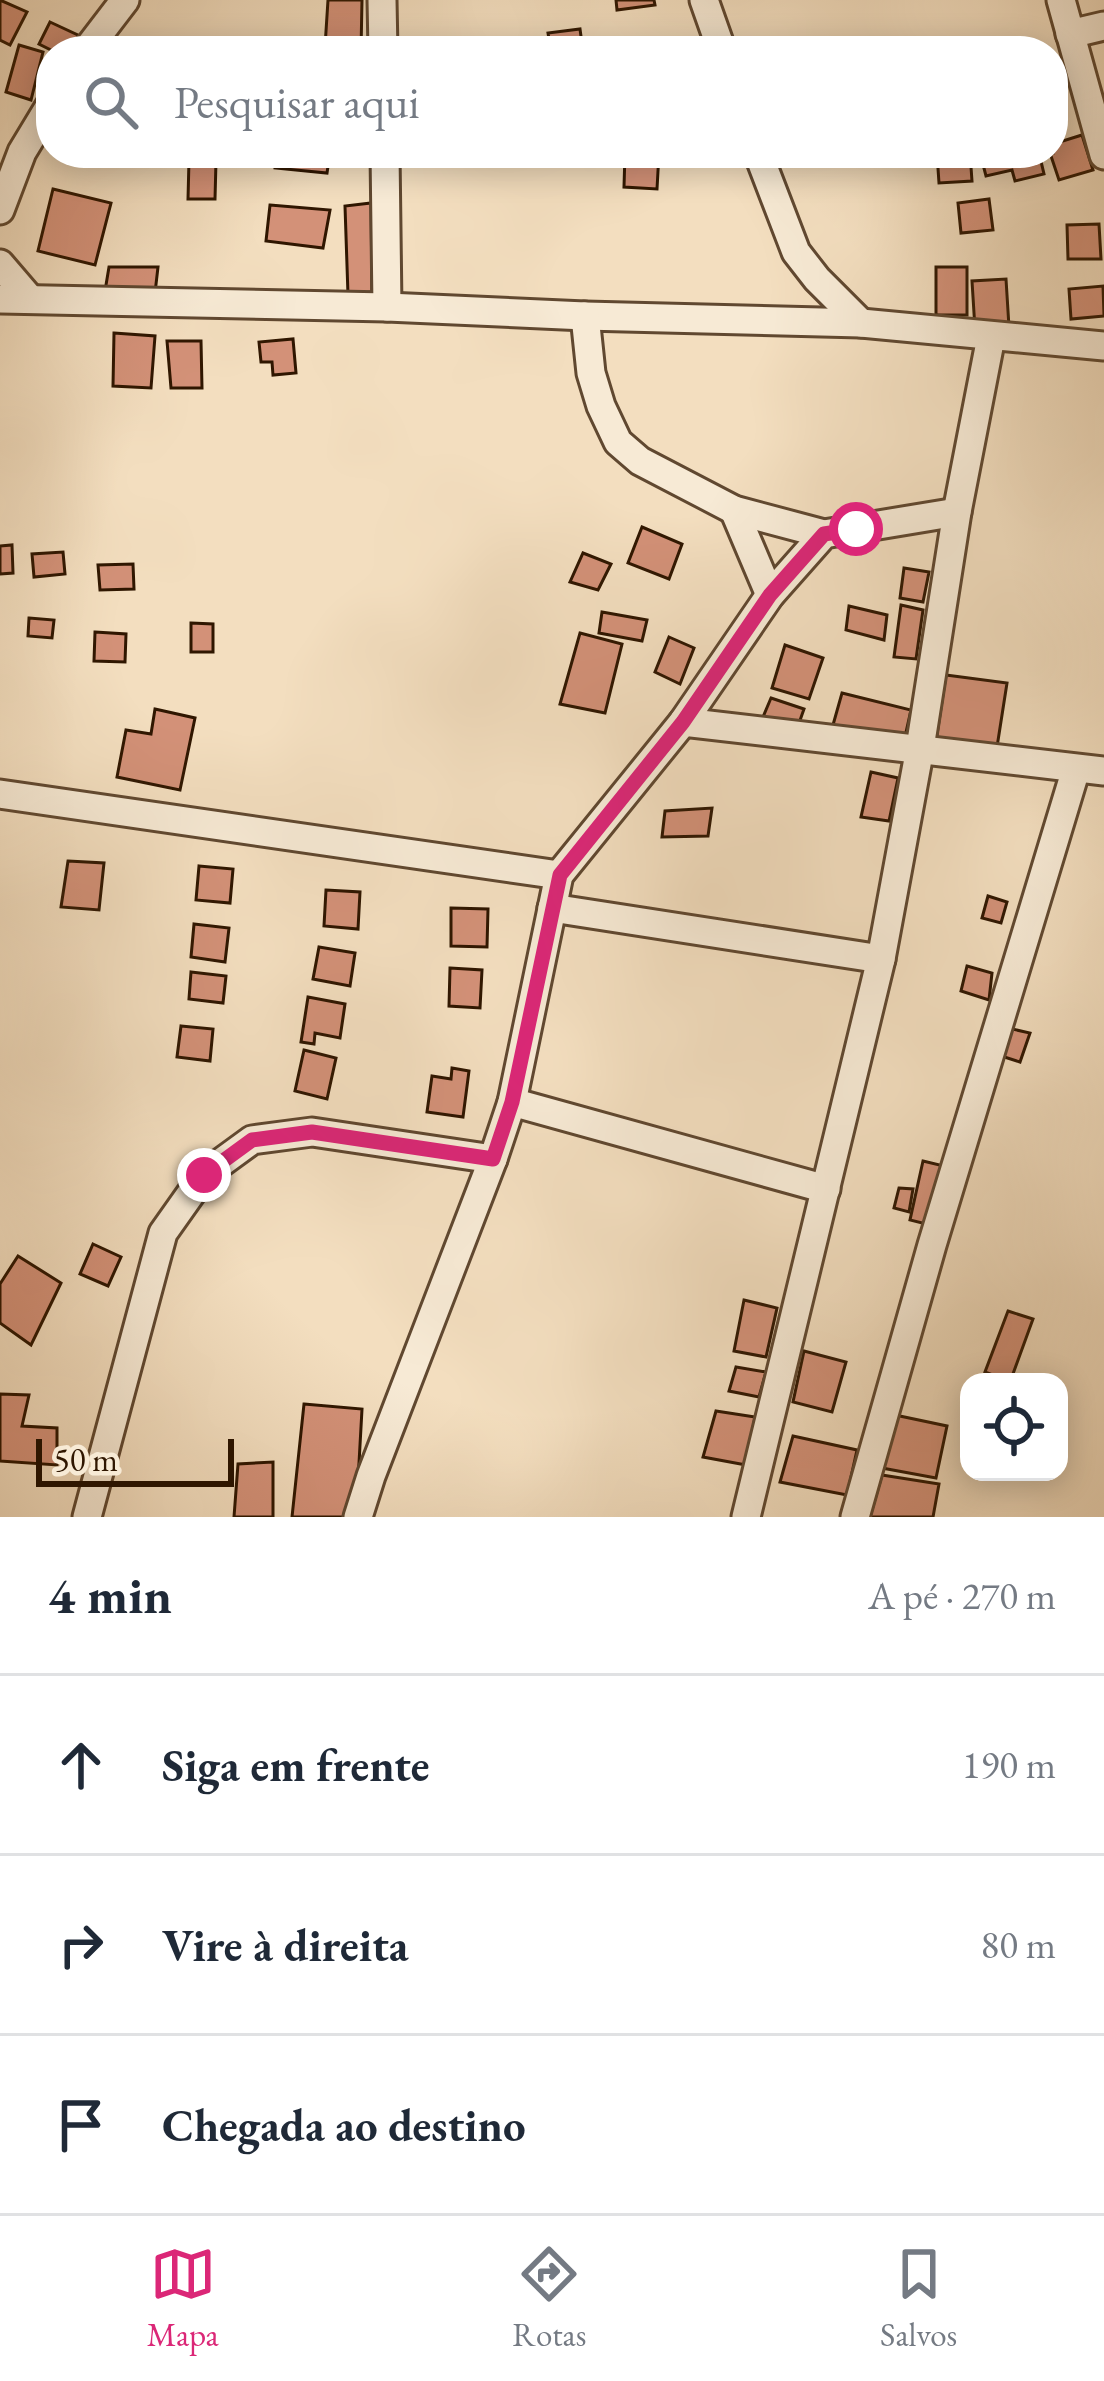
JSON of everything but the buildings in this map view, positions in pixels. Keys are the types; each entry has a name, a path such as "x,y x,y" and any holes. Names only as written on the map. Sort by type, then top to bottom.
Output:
{"street":[{"path":"97,36 125,0"},
{"path":"382,0 383,36"},
{"path":"704,0 717,36"},
{"path":"1061,0 1104,155"},
{"path":"1070,34 1104,26"},
{"path":"0,210 36,129"},
{"path":"385,168 387,307"},
{"path":"764,168 796,252 861,322"},
{"path":"0,264 30,299"},
{"path":"0,298 861,322 1104,346"},
{"path":"585,316 591,373 601,406 618,442 640,461 734,509 824,534 957,512"},
{"path":"746,1517 881,959 991,337"},
{"path":"734,509 770,595"},
{"path":"358,1517 512,1102 560,875 683,722 770,595 824,534"},
{"path":"683,722 1090,770 932,1245 855,1517"},
{"path":"0,794 560,875"},
{"path":"551,908 881,959"},
{"path":"512,1102 826,1189"},
{"path":"87,1517 164,1233 204,1175 252,1140 312,1132 493,1159"}],"route":[{"path":"204,1175 252,1140 312,1132 493,1159 512,1102 560,875 683,722 770,595 824,534 856,529"}]}
